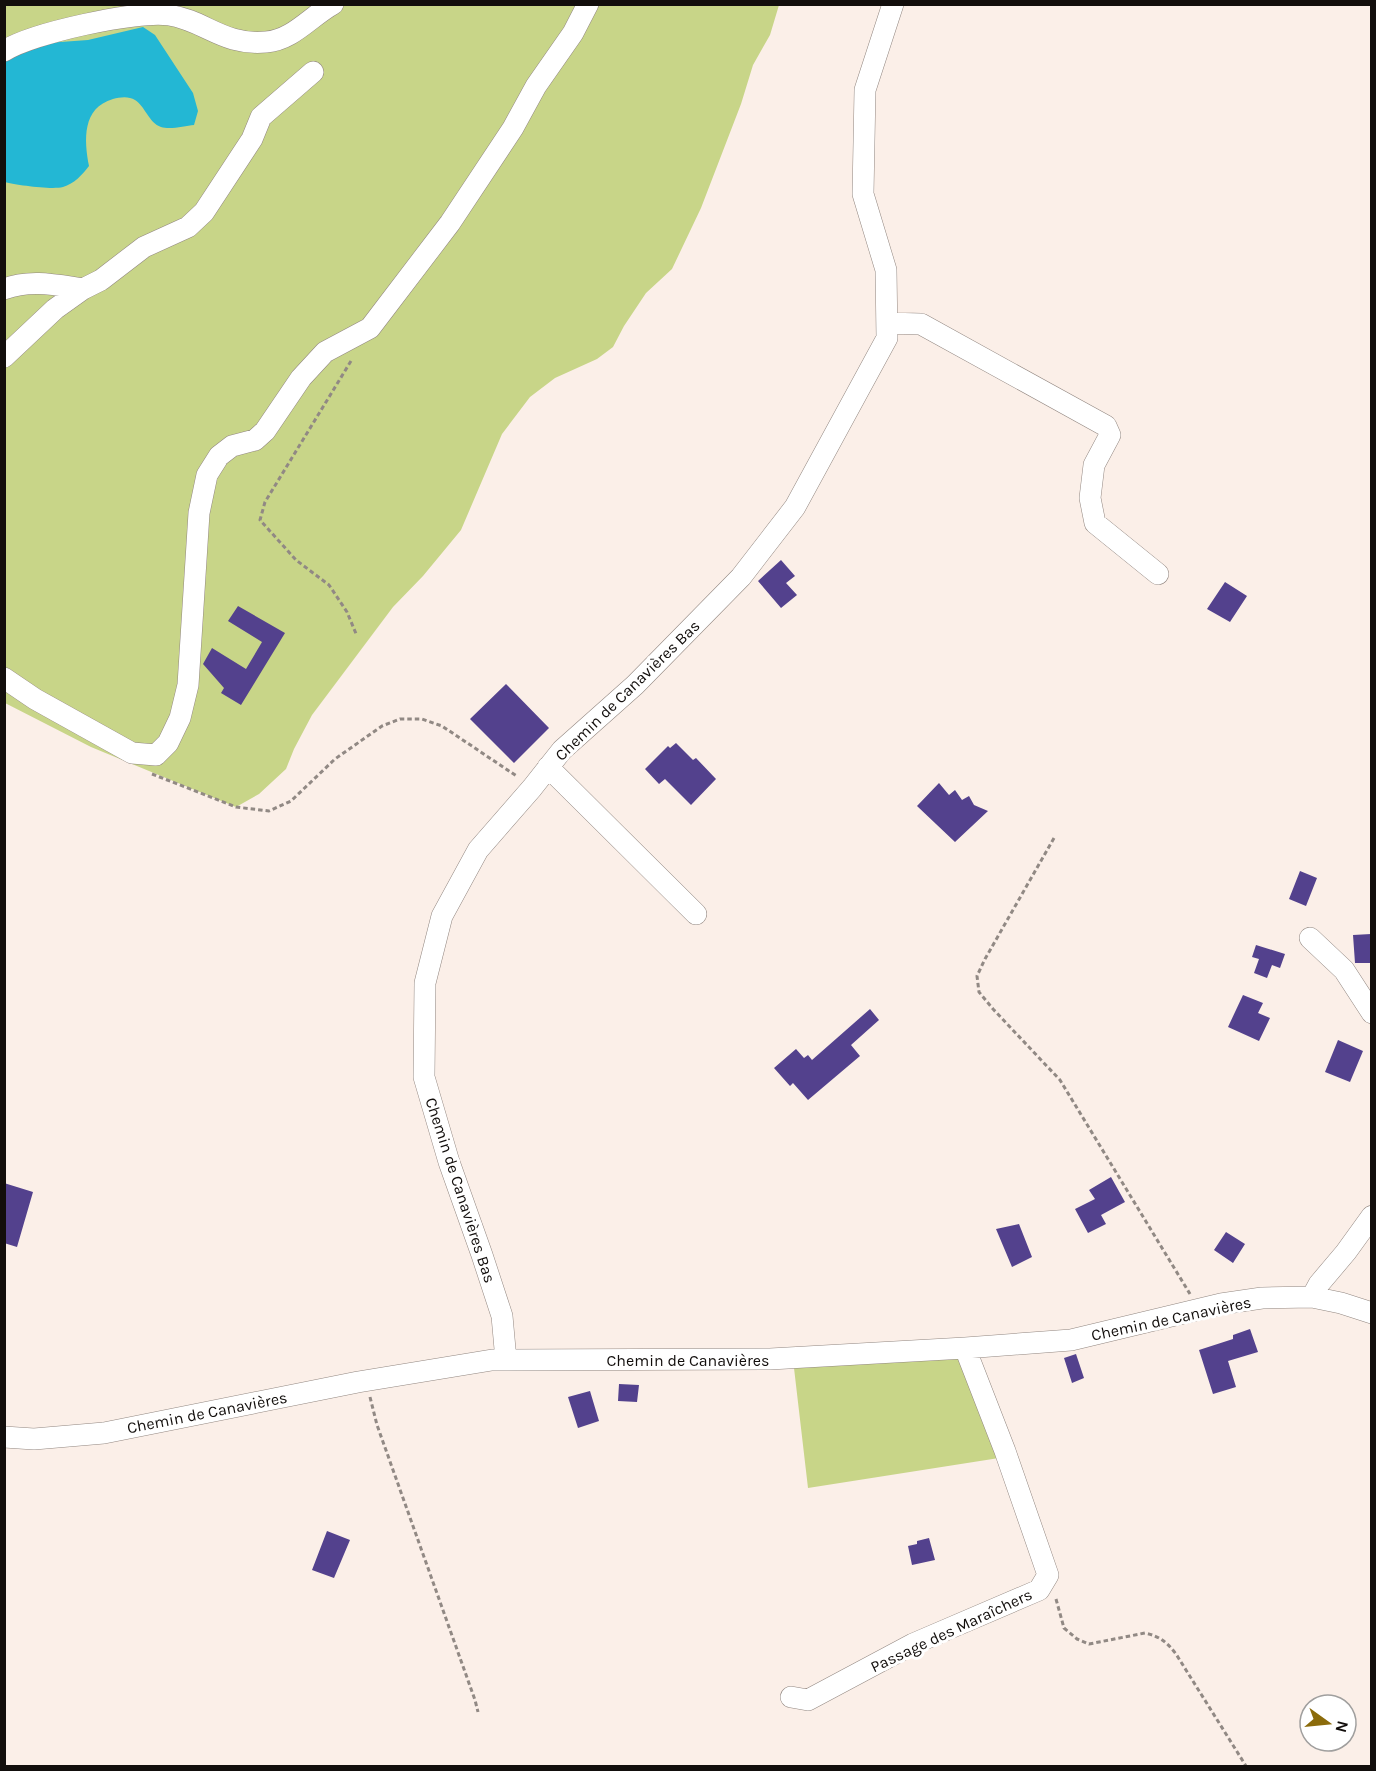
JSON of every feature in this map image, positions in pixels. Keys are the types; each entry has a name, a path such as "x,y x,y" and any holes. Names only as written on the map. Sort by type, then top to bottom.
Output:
{"street":[{"path":"4,51 43,35 147,14 170,15 188,20 224,38 242,42 268,42 296,32 333,4"},
{"path":"4,678 34,699 132,753 156,755 168,743 180,718 188,685 192,594 199,513 207,475 219,456 232,446 255,440 265,431 301,378 324,352 370,328 450,223 513,128 536,86 573,33 588,4"},
{"name":"Chemin de Canavières Bas","path":"506,1360 502,1316 448,1162 424,1077 426,983 442,916 478,850 562,750 635,685 741,577 795,507 887,338 886,270 863,194 863,183 865,90 893,4"},
{"path":"4,357 55,309 83,289 101,280 144,247 188,227 204,212 252,139 261,117 313,72"},
{"path":"4,289 27,283 83,289"},
{"path":"887,323 921,324 1106,426 1110,435 1094,465 1090,498 1095,523 1158,574"},
{"path":"548,767 696,914"},
{"path":"1310,938 1344,970 1371,1013"},
{"path":"1312,1297 1319,1284 1346,1252 1371,1216"},
{"name":"Chemin de Canavières","path":"4,1437 34,1439 104,1433 358,1382 492,1360 770,1359 1071,1340 1221,1304 1262,1298 1312,1297 1371,1313"},
{"name":"Passage des Maraîchers","path":"791,1697 808,1700 913,1644 1039,1590 1048,1575 1017,1482 965,1348"}],"path":[{"path":"352,359 266,502 260,520 296,560 329,585 347,612 357,636"},
{"path":"145,770 236,807 269,811 291,801 335,759 382,726 400,719 422,719 442,726 532,788"},
{"path":"1054,838 976,976 979,992 1060,1080 1199,1309"},
{"path":"358,1382 370,1395 377,1425 472,1689 478,1712"},
{"path":"1048,1575 1064,1628 1077,1639 1089,1644 1145,1633 1167,1642 1246,1767"}],"green space":[{"path":"4,5 779,5 770,35 753,65 741,104 701,208 672,269 646,293 613,347 597,359 555,378 530,397 502,434 461,530 423,576 393,607 312,715 286,769 259,794 236,807 91,747 5,703"},
{"path":"960,1358 999,1458 808,1488 794,1368"}],"water":[{"path":"143,27 155,35 193,93 198,111 194,125 161,127 153,122 135,100 124,97 113,99 103,103 90,117 86,136 89,166 74,181 67,186 51,188 5,182 5,61 33,44 88,40"}],"building":[{"path":"781,560 795,576 786,583 797,595 781,608 758,581"},
{"path":"1225,582 1247,596 1230,622 1207,609"},
{"path":"238,606 285,633 241,705 221,693 224,688 203,664 212,648 246,669 262,642 228,621"},
{"path":"506,684 549,728 514,763 470,719"},
{"path":"676,743 693,760 696,758 716,779 691,805 665,779 659,784 645,769 668,746 670,748"},
{"path":"939,783 949,795 955,790 962,800 969,796 974,805 988,811 955,842 917,806"},
{"path":"1300,871 1317,878 1306,906 1289,899"},
{"path":"1371,934 1371,963 1355,963 1353,935"},
{"path":"1256,945 1285,954 1280,968 1272,965 1267,978 1254,973 1259,959 1252,957"},
{"path":"1243,995 1263,1003 1258,1013 1270,1018 1259,1041 1228,1027"},
{"path":"870,1009 879,1020 851,1045 860,1056 808,1100 793,1083 790,1086 774,1068 796,1049 804,1058 808,1055 812,1060"},
{"path":"1338,1040 1363,1051 1350,1082 1325,1072"},
{"path":"1111,1177 1125,1202 1101,1215 1106,1224 1088,1233 1075,1209 1095,1199 1089,1190"},
{"path":"4,1183 33,1192 17,1247 4,1243"},
{"path":"1019,1224 1032,1257 1012,1267 996,1229"},
{"path":"1226,1232 1245,1244 1233,1263 1214,1250"},
{"path":"1250,1329 1258,1352 1228,1361 1236,1387 1213,1394 1199,1350 1233,1339 1233,1335"},
{"path":"1076,1354 1084,1378 1072,1383 1064,1358"},
{"path":"619,1384 639,1385 637,1402 618,1401"},
{"path":"590,1391 599,1421 578,1428 568,1397"},
{"path":"327,1531 350,1540 334,1578 312,1570"},
{"path":"929,1538 935,1560 912,1565 908,1546"}]}
